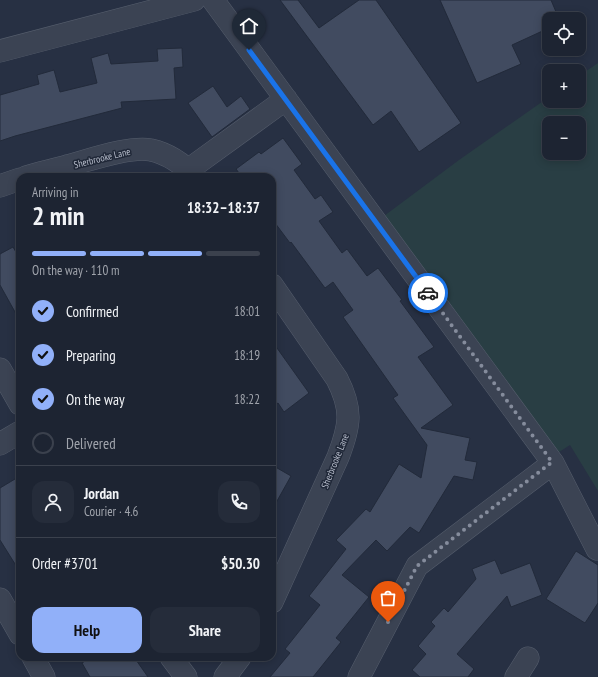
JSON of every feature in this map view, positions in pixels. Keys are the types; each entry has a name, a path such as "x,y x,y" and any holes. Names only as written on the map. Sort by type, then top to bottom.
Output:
{"street":[{"path":"0,52 194,0"},
{"path":"213,0 552,462 597,549"},
{"path":"193,173 286,99"},
{"name":"Sherbrooke Lane","path":"48,173 121,152 138,150 151,150 170,157 191,173"},
{"path":"0,186 16,180"},
{"name":"Sherbrooke Lane","path":"276,291 337,379 344,393 348,421 346,435 338,458 276,593"},
{"path":"0,369 16,397"},
{"path":"0,444 16,434"},
{"path":"359,677 417,566 552,462"},
{"path":"0,599 16,627"},
{"path":"516,677 528,658"},
{"path":"35,661 44,677"},
{"path":"174,661 186,677"},
{"path":"225,677 237,661"}],"green space":[{"path":"598,63 598,491 570,445 556,454 384,216 459,160 542,102 542,108 586,108 586,71"}],"building":[{"path":"280,0 298,0 319,28 359,0 376,0 461,123 419,152 391,111 373,125"},
{"path":"440,0 551,0 556,12 542,12 542,31 512,45 521,64 477,83"},
{"path":"182,48 183,67 174,68 176,99 121,102 122,108 0,141 0,95 39,84 37,75 54,70 60,92 97,83 91,58 108,53 111,64 158,61 157,49"},
{"path":"213,86 227,107 241,96 250,109 212,137 188,103"},
{"path":"283,138 302,164 294,170 315,199 321,195 333,212 319,221 342,253 347,249 367,276 378,268 402,300 400,301 434,347 418,357 453,405 421,428 470,438 465,460 477,462 473,480 454,476 419,533 410,527 387,551 376,540 342,575 369,597 336,638 341,642 313,677 270,677 290,653 285,649 320,605 309,596 346,549 336,540 366,509 370,512 399,464 421,478 427,445 393,398 398,395 343,317 353,310 333,282 325,288 276,224 276,173 239,173 236,169 259,152 261,154"},
{"path":"13,247 16,252 16,314 0,285 0,254"},
{"path":"276,347 309,393 284,412 278,403 276,404"},
{"path":"276,467 291,476 276,503"},
{"path":"16,478 16,566 0,540 0,488"},
{"path":"576,551 598,565 598,603 585,623 546,599"},
{"path":"495,560 501,574 530,563 542,595 511,607 507,596 457,654 474,669 468,677 420,677 412,670 426,654 418,646 435,626 431,622 444,608 448,612 476,579 472,569"},
{"path":"85,661 137,661 148,677 90,677 82,663"}],"way so far":[{"path":"388,622 417,566 552,462 428,293"}],"route":[{"path":"249,50 428,293"}]}
